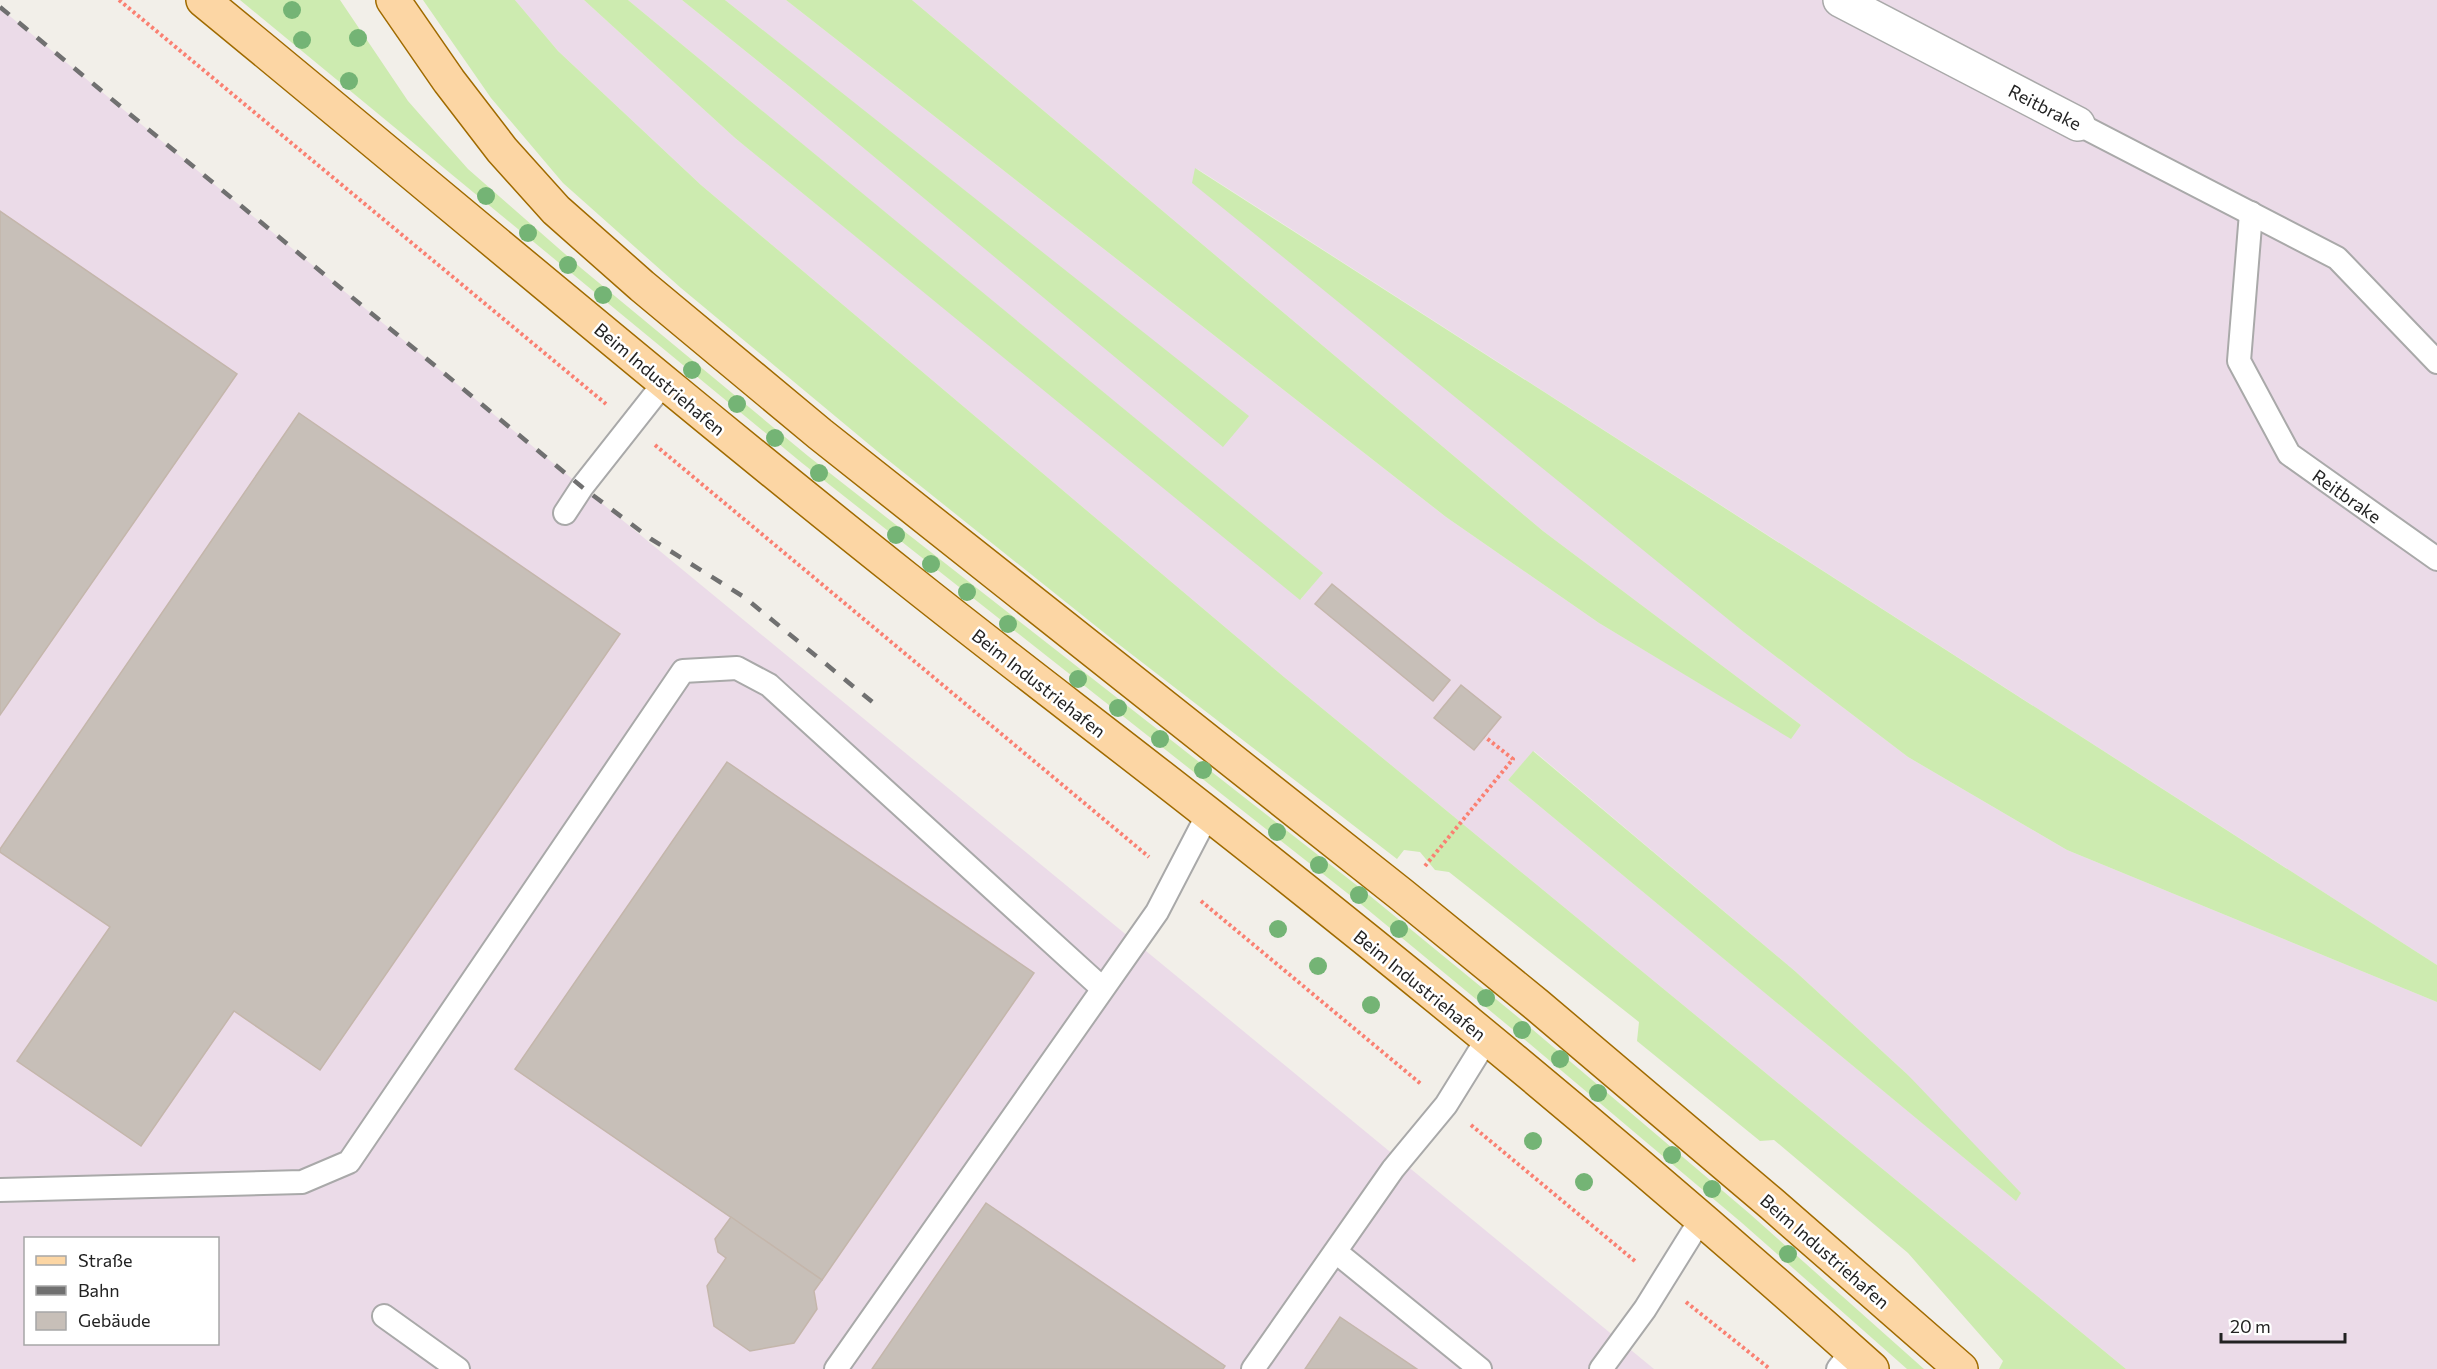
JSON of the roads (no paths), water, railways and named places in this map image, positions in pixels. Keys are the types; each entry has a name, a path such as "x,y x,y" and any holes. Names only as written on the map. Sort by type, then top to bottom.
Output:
{"main road":[{"name":"Beim Industriehafen","path":"203,0 664,383 910,582 1208,814 1487,1039 1701,1219 1854,1363"},
{"name":"Beim Industriehafen","path":"393,0 449,81 502,150 556,210 633,279 819,434 1383,880 1537,1005 1772,1204 1960,1369"}],"street":[{"name":"Reitbrake","path":"1840,0 2078,124"}],"lane":[{"name":"Reitbrake","path":"2078,124 2337,258 2437,362"},
{"name":"Reitbrake","path":"2251,213 2239,361 2289,454 2437,559"},
{"path":"565,513 664,383"},
{"path":"0,1190 302,1182 349,1162 683,671 737,668 769,685 1102,988"},
{"path":"836,1369 1157,912 1208,814"},
{"path":"1253,1369 1393,1169 1446,1105 1487,1039"},
{"path":"1601,1369 1645,1309 1701,1219"},
{"path":"1336,1252 1480,1369"},
{"path":"384,1316 458,1369"}],"railway":[{"path":"0,7 582,487 651,539 744,597 876,705"}]}
